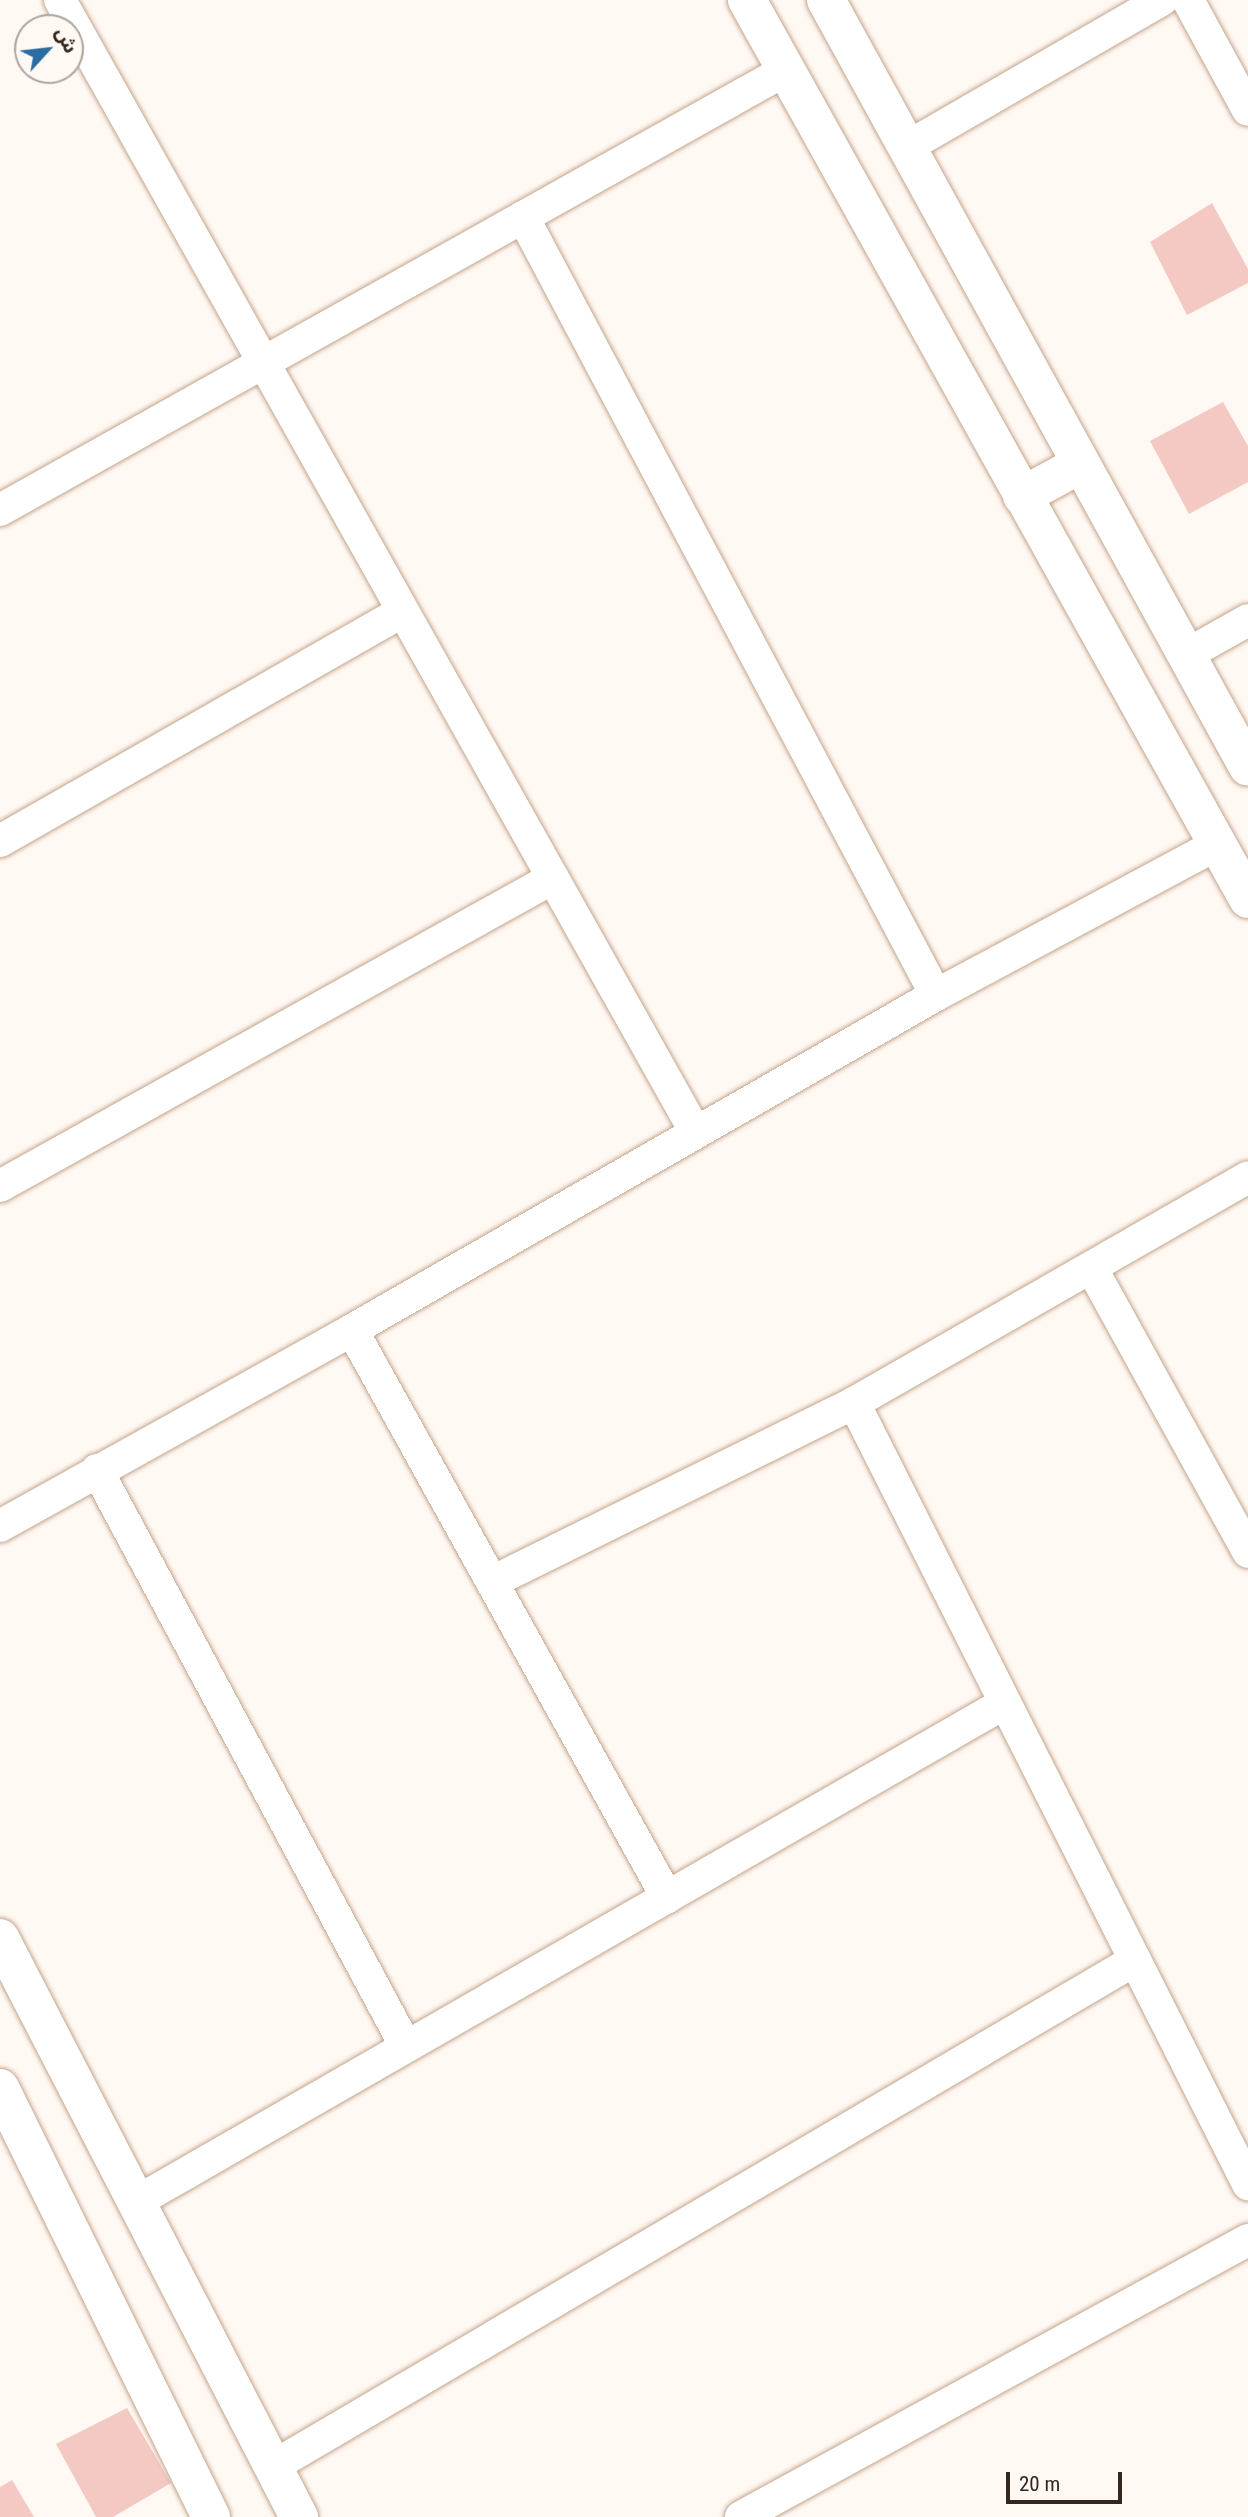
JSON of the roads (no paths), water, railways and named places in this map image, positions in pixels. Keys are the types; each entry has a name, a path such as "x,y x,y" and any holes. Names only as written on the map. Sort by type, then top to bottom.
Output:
{"main road":[{"path":"747,0 1248,899"},
{"path":"826,0 1248,767"},
{"path":"1022,496 1081,464"},
{"path":"3,1950 299,2517"},
{"path":"0,2088 211,2517"}],"street":[{"path":"60,0 695,1130"},
{"path":"907,147 1162,0"},
{"path":"1188,0 1248,110"},
{"path":"0,510 786,70"},
{"path":"523,217 936,995"},
{"path":"0,841 402,611"},
{"path":"1186,654 1248,620"},
{"path":"0,1526 352,1330 695,1130 936,995 1218,844"},
{"path":"0,1186 553,878"},
{"path":"492,1582 855,1403 1248,1177"},
{"path":"1092,1269 1248,1552"},
{"path":"352,1330 667,1897"},
{"path":"855,1403 1248,2185"},
{"path":"97,1470 405,2045"},
{"path":"136,2202 405,2045 1005,1703"},
{"path":"271,2467 1135,1959"},
{"path":"741,2517 1248,2240"}]}
